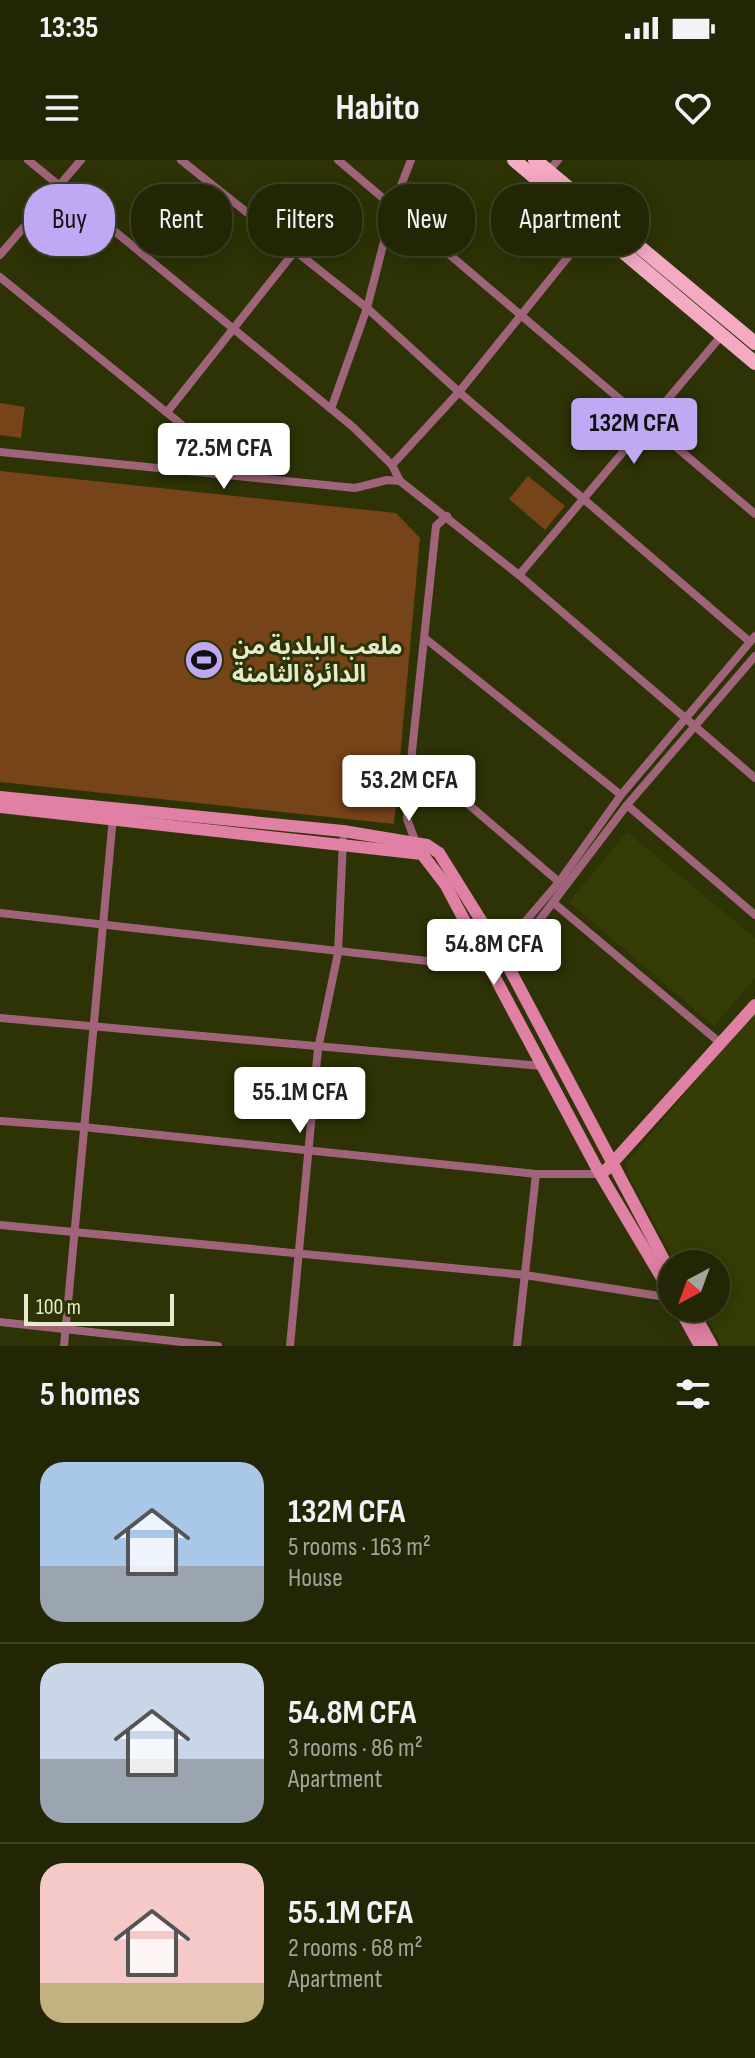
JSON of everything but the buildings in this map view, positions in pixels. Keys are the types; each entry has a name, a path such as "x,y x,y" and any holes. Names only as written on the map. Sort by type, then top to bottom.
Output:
{"main road":[{"path":"514,160 543,184"},
{"path":"535,160 553,166 755,343"},
{"path":"629,256 755,363"}],"street":[{"path":"28,160 56,184"},
{"path":"60,184 81,160"},
{"path":"181,160 248,213"},
{"path":"338,160 378,193"},
{"path":"402,184 411,160"},
{"path":"0,255 24,226"},
{"path":"115,233 331,409 392,465 400,481 519,575 755,778"},
{"path":"168,411 291,256"},
{"path":"301,256 367,308 584,501 752,639 621,795 559,882 486,966"},
{"path":"331,409 367,308 380,256"},
{"path":"451,256 755,514"},
{"path":"392,465 459,392 569,256"},
{"path":"0,277 168,411 245,477"},
{"path":"519,575 722,335"},
{"path":"0,452 355,488 387,480 400,481"},
{"path":"416,843 407,819 412,756 436,526 447,516"},
{"path":"426,639 621,795"},
{"path":"0,913 338,953 486,966 506,964 555,904 627,805 755,656"},
{"path":"412,756 559,882"},
{"path":"0,797 113,814"},
{"path":"627,805 755,915"},
{"path":"0,807 113,814 416,843 439,853 500,951 658,1250"},
{"path":"64,1346 113,814"},
{"path":"290,1346 301,1255 318,1049 338,953 343,837"},
{"path":"343,837 422,854 445,884 486,966 600,1174 658,1272"},
{"path":"555,904 719,1042"},
{"path":"0,1121 536,1174 600,1174 755,1005"},
{"path":"0,1018 318,1049 541,1066"},
{"path":"517,1346 536,1174"},
{"path":"0,1225 525,1275 658,1294"},
{"path":"0,1322 218,1346"},
{"path":"687,1322 700,1346"},
{"path":"699,1322 712,1346"}],"shaded area":[{"path":"0,403 25,407 21,438 0,435"},
{"name":"ملعب البلدية من الدائرة الثامنة","path":"0,471 396,513 420,538 394,824 0,782"},
{"path":"528,476 565,506 545,530 509,499"},
{"path":"627,832 755,938 755,978 714,1026 569,902"},
{"path":"755,1010 755,1346 722,1346 709,1322 730,1322 730,1250 669,1250 628,1175 626,1164"}],"place":[{"name":"ملعب البلدية من الدائرة الثامنة","path":"204,660"}]}
